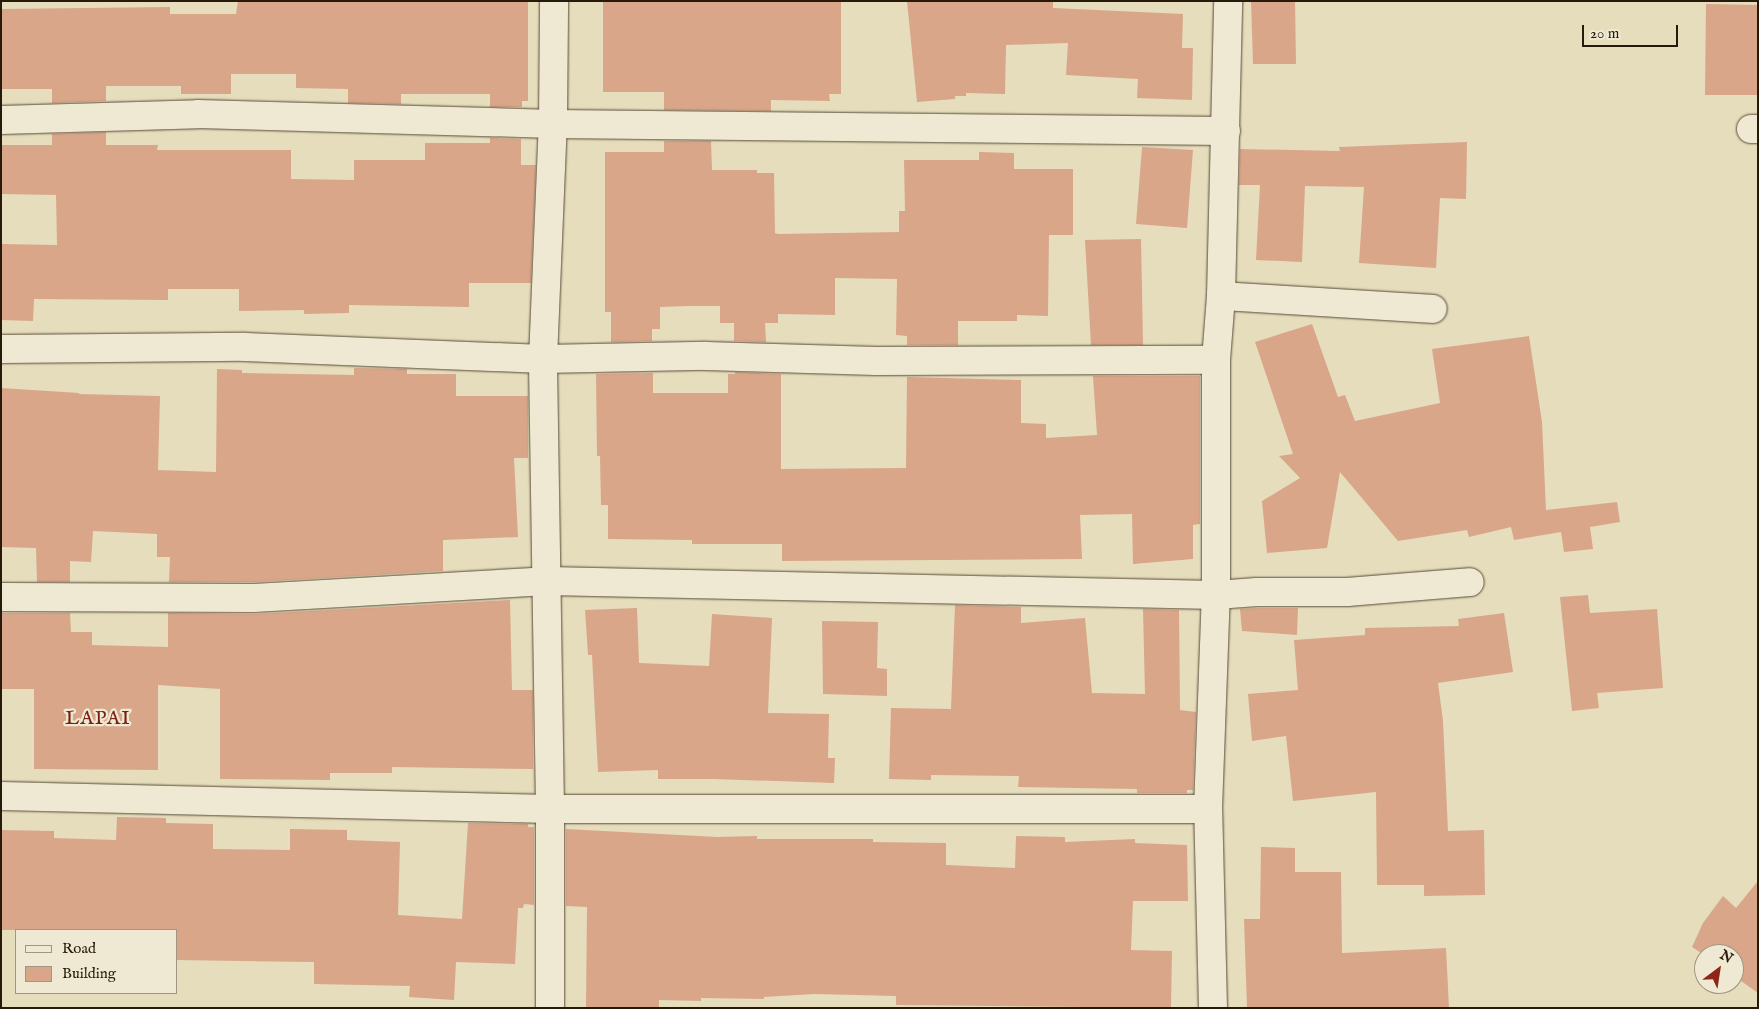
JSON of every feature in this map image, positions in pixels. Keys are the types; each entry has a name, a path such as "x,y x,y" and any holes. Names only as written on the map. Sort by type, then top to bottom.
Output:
{"street":[{"path":"550,1008 550,809 543,358 553,124 554,1"},
{"path":"1213,1008 1208,810 1216,595 1216,360 1221,296 1228,1"},
{"path":"1,120 198,114 553,124 1226,131"},
{"path":"1221,296 1433,309"},
{"path":"1,350 245,346 543,358 706,356 876,361 1216,360"},
{"path":"1,597 254,598 547,581 1216,595 1258,592 1347,592 1470,582"},
{"path":"1,796 550,809 1208,810"}],"building":[{"path":"238,1 528,1 528,101 522,101 522,107 490,107 490,94 401,94 401,104 348,103 348,89 296,88 296,74 231,74 231,94 181,94 181,86 106,86 106,101 52,103 52,89 1,89 1,9 170,7 170,14 236,14"},
{"path":"603,1 841,1 841,94 829,94 830,101 771,100 771,111 664,110 664,92 603,92"},
{"path":"907,1 1053,1 1053,8 1183,14 1182,48 1193,48 1192,100 1137,98 1138,79 1066,75 1068,43 1006,45 1005,94 966,93 966,96 955,96 955,99 917,102"},
{"path":"1251,1 1295,1 1296,64 1253,64"},
{"path":"1706,4 1758,5 1758,95 1705,95"},
{"path":"106,132 106,145 158,145 157,150 291,150 291,179 354,180 354,160 425,160 425,143 490,143 490,138 521,139 521,165 536,165 531,283 469,283 469,307 349,305 349,313 304,314 304,310 239,311 239,289 168,289 168,300 34,299 33,321 1,320 1,244 57,245 56,195 1,194 1,145 52,145 52,134"},
{"path":"664,141 711,141 712,170 757,170 757,173 774,173 775,233 778,234 899,232 899,211 905,211 904,160 979,160 979,152 1014,153 1014,169 1073,169 1073,235 1049,235 1048,316 1017,315 1017,321 958,321 958,345 907,345 907,336 896,335 897,279 835,278 835,315 778,314 778,323 765,323 766,342 734,341 734,323 720,323 720,306 689,306 660,307 660,329 652,329 652,341 611,342 611,312 605,312 605,152 664,152"},
{"path":"1467,142 1466,199 1440,198 1436,268 1359,263 1364,187 1305,186 1302,262 1256,260 1260,185 1239,185 1240,149 1340,151 1339,147"},
{"path":"1142,147 1193,150 1187,228 1136,224"},
{"path":"1141,239 1143,345 1091,345 1085,240"},
{"path":"1312,324 1338,397 1345,395 1355,421 1440,403 1432,349 1529,336 1542,422 1546,510 1617,502 1620,522 1590,527 1593,549 1564,552 1561,532 1514,540 1511,527 1469,537 1467,530 1398,541 1340,472 1327,548 1267,553 1262,501 1300,478 1279,456 1293,454 1255,342"},
{"path":"354,368 407,369 407,374 456,374 456,396 528,396 528,458 514,458 518,537 443,540 443,571 254,582 169,582 170,557 157,557 157,534 93,531 91,562 70,561 70,582 37,582 36,548 1,547 1,388 79,394 160,396 158,470 216,472 217,369 242,370 242,373 354,375"},
{"path":"735,372 781,374 781,469 906,468 907,377 1021,380 1021,423 1046,424 1046,438 1097,435 1093,376 1200,376 1200,524 1193,525 1193,559 1133,564 1132,514 1080,515 1082,559 782,561 782,544 692,544 692,540 608,539 608,505 601,505 600,456 597,456 596,374 653,373 653,393 728,393 728,374 735,374"},
{"path":"1588,595 1590,613 1657,609 1663,688 1597,693 1599,708 1572,711 1560,597"},
{"path":"510,600 512,690 533,690 533,769 392,767 392,773 330,773 330,780 220,779 220,689 158,685 158,770 34,769 34,689 1,689 1,613 70,613 71,632 92,632 92,645 168,647 168,613 255,614"},
{"path":"955,605 1021,607 1021,623 1085,618 1092,693 1145,694 1143,609 1179,610 1180,710 1196,712 1193,790 1187,790 1187,793 1137,793 1137,789 1018,787 1019,776 931,775 931,780 889,779 891,708 951,709"},
{"path":"637,608 639,663 709,666 712,614 772,618 768,713 829,714 828,758 835,758 834,783 658,779 658,770 598,772 592,655 588,655 585,610"},
{"path":"1298,608 1297,635 1242,631 1240,609"},
{"path":"1504,613 1513,672 1438,683 1443,721 1448,831 1484,830 1485,895 1424,896 1424,885 1377,885 1376,792 1293,801 1286,736 1252,741 1248,694 1298,690 1294,640 1365,635 1365,628 1459,626 1458,619"},
{"path":"822,621 878,622 877,668 887,669 887,696 823,694"},
{"path":"117,817 166,818 166,823 213,824 213,849 290,850 290,829 347,830 347,840 400,842 398,915 462,919 468,823 528,824 528,827 534,827 534,905 524,904 523,908 518,908 515,964 456,962 454,1000 409,997 410,986 314,984 314,962 178,960 178,929 1,930 1,830 54,831 54,838 116,840"},
{"path":"566,829 717,837 757,836 757,839 873,839 873,842 946,843 946,865 1015,868 1016,836 1065,837 1065,842 1135,839 1135,843 1187,845 1188,901 1133,901 1131,950 1172,951 1171,1008 896,1005 896,996 814,994 764,997 764,999 701,998 701,1001 659,1000 659,1008 586,1008 587,907 566,906"},
{"path":"1261,847 1295,848 1295,872 1341,872 1342,953 1446,948 1449,1008 1247,1008 1244,919 1260,919"},
{"path":"1758,881 1758,993 1744,983 1744,944 1694,944 1694,948 1692,947 1703,923 1723,896 1736,908"}],"district":[{"name":"LAPAI","path":"98,718"}]}
